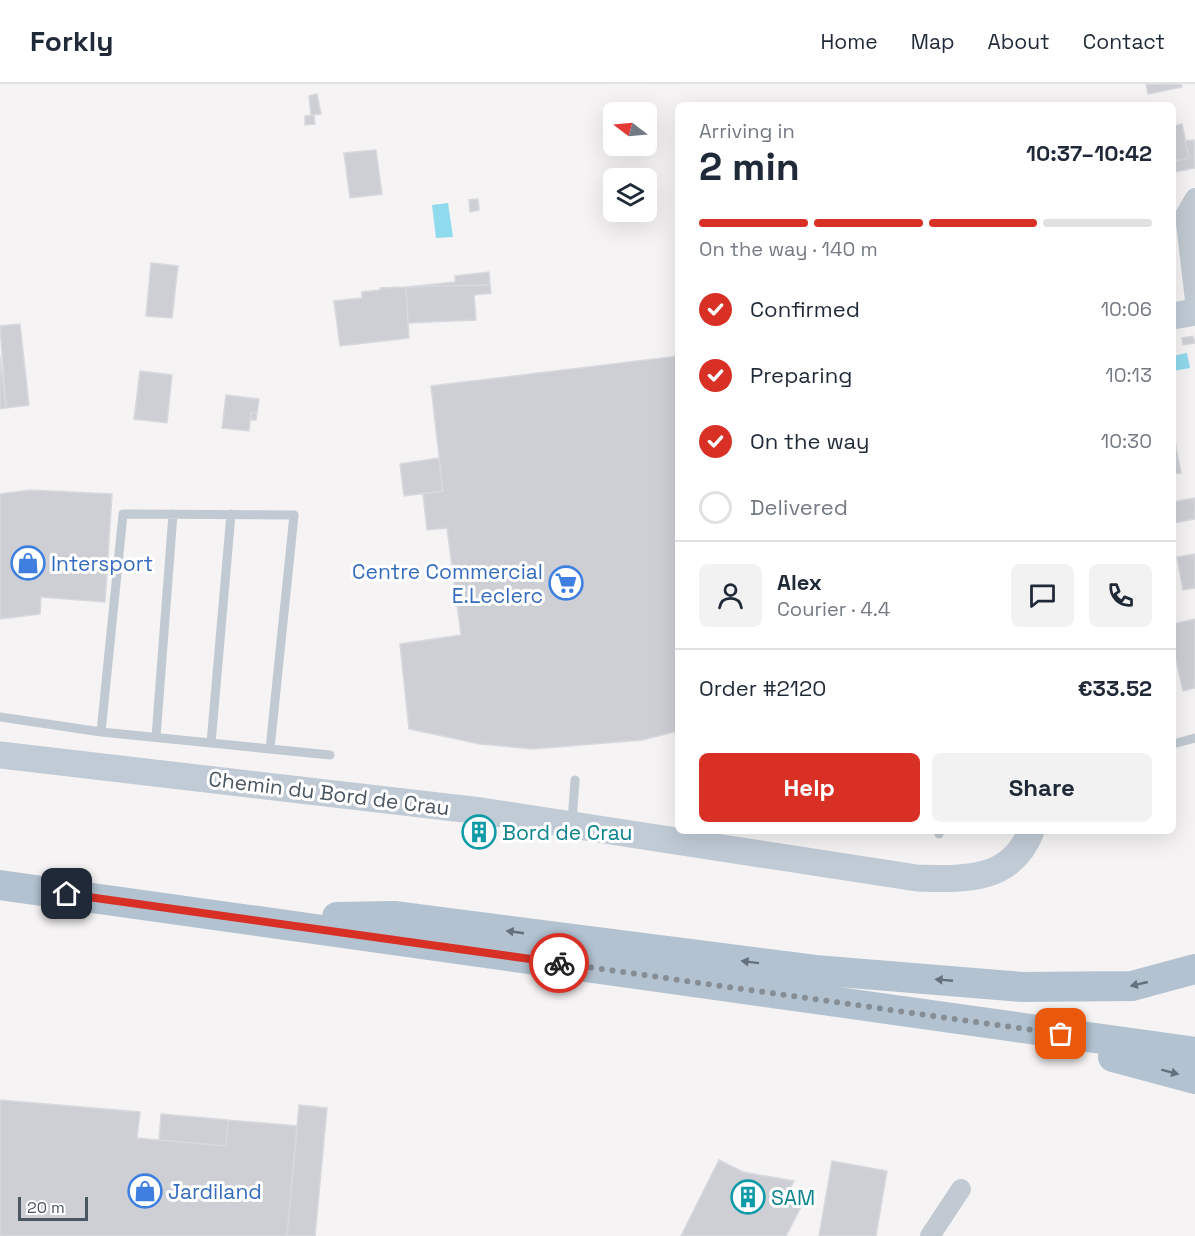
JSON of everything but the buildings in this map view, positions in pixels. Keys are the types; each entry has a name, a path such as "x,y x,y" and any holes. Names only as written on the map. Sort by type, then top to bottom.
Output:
{"main road":[{"path":"0,885 1195,1052"},
{"path":"244,919 394,916 815,970 1022,987 1132,986 1195,969"},
{"path":"950,1018 1195,1079"}],"street":[{"path":"1195,198 1185,215 1195,300"},
{"path":"1176,315 1195,312"},
{"name":"Chemin du Bord de Crau","path":"0,755 481,811 917,878 955,879 988,875 1012,859 1029,834"},
{"path":"930,1236 961,1189"}],"lane":[{"path":"101,732 123,514 294,515 270,749"},
{"path":"156,737 173,514"},
{"path":"211,743 231,514"},
{"path":"0,717 101,732 330,755"},
{"path":"1176,743 1195,738"},
{"path":"572,825 575,780"}],"water":[{"path":"448,203 453,237 436,238 432,205"},
{"path":"1187,353 1190,368 1176,370 1176,355"}],"way so far":[{"path":"559,963 1061,1034"}],"place":[{"name":"Intersport","path":"28,563"},
{"name":"Centre Commercial E.Leclerc","path":"566,583"},
{"name":"Bord de Crau","path":"479,832"},
{"name":"Jardiland","path":"145,1191"},
{"name":"SAM","path":"748,1197"}],"route":[{"path":"67,894 559,963"}]}
